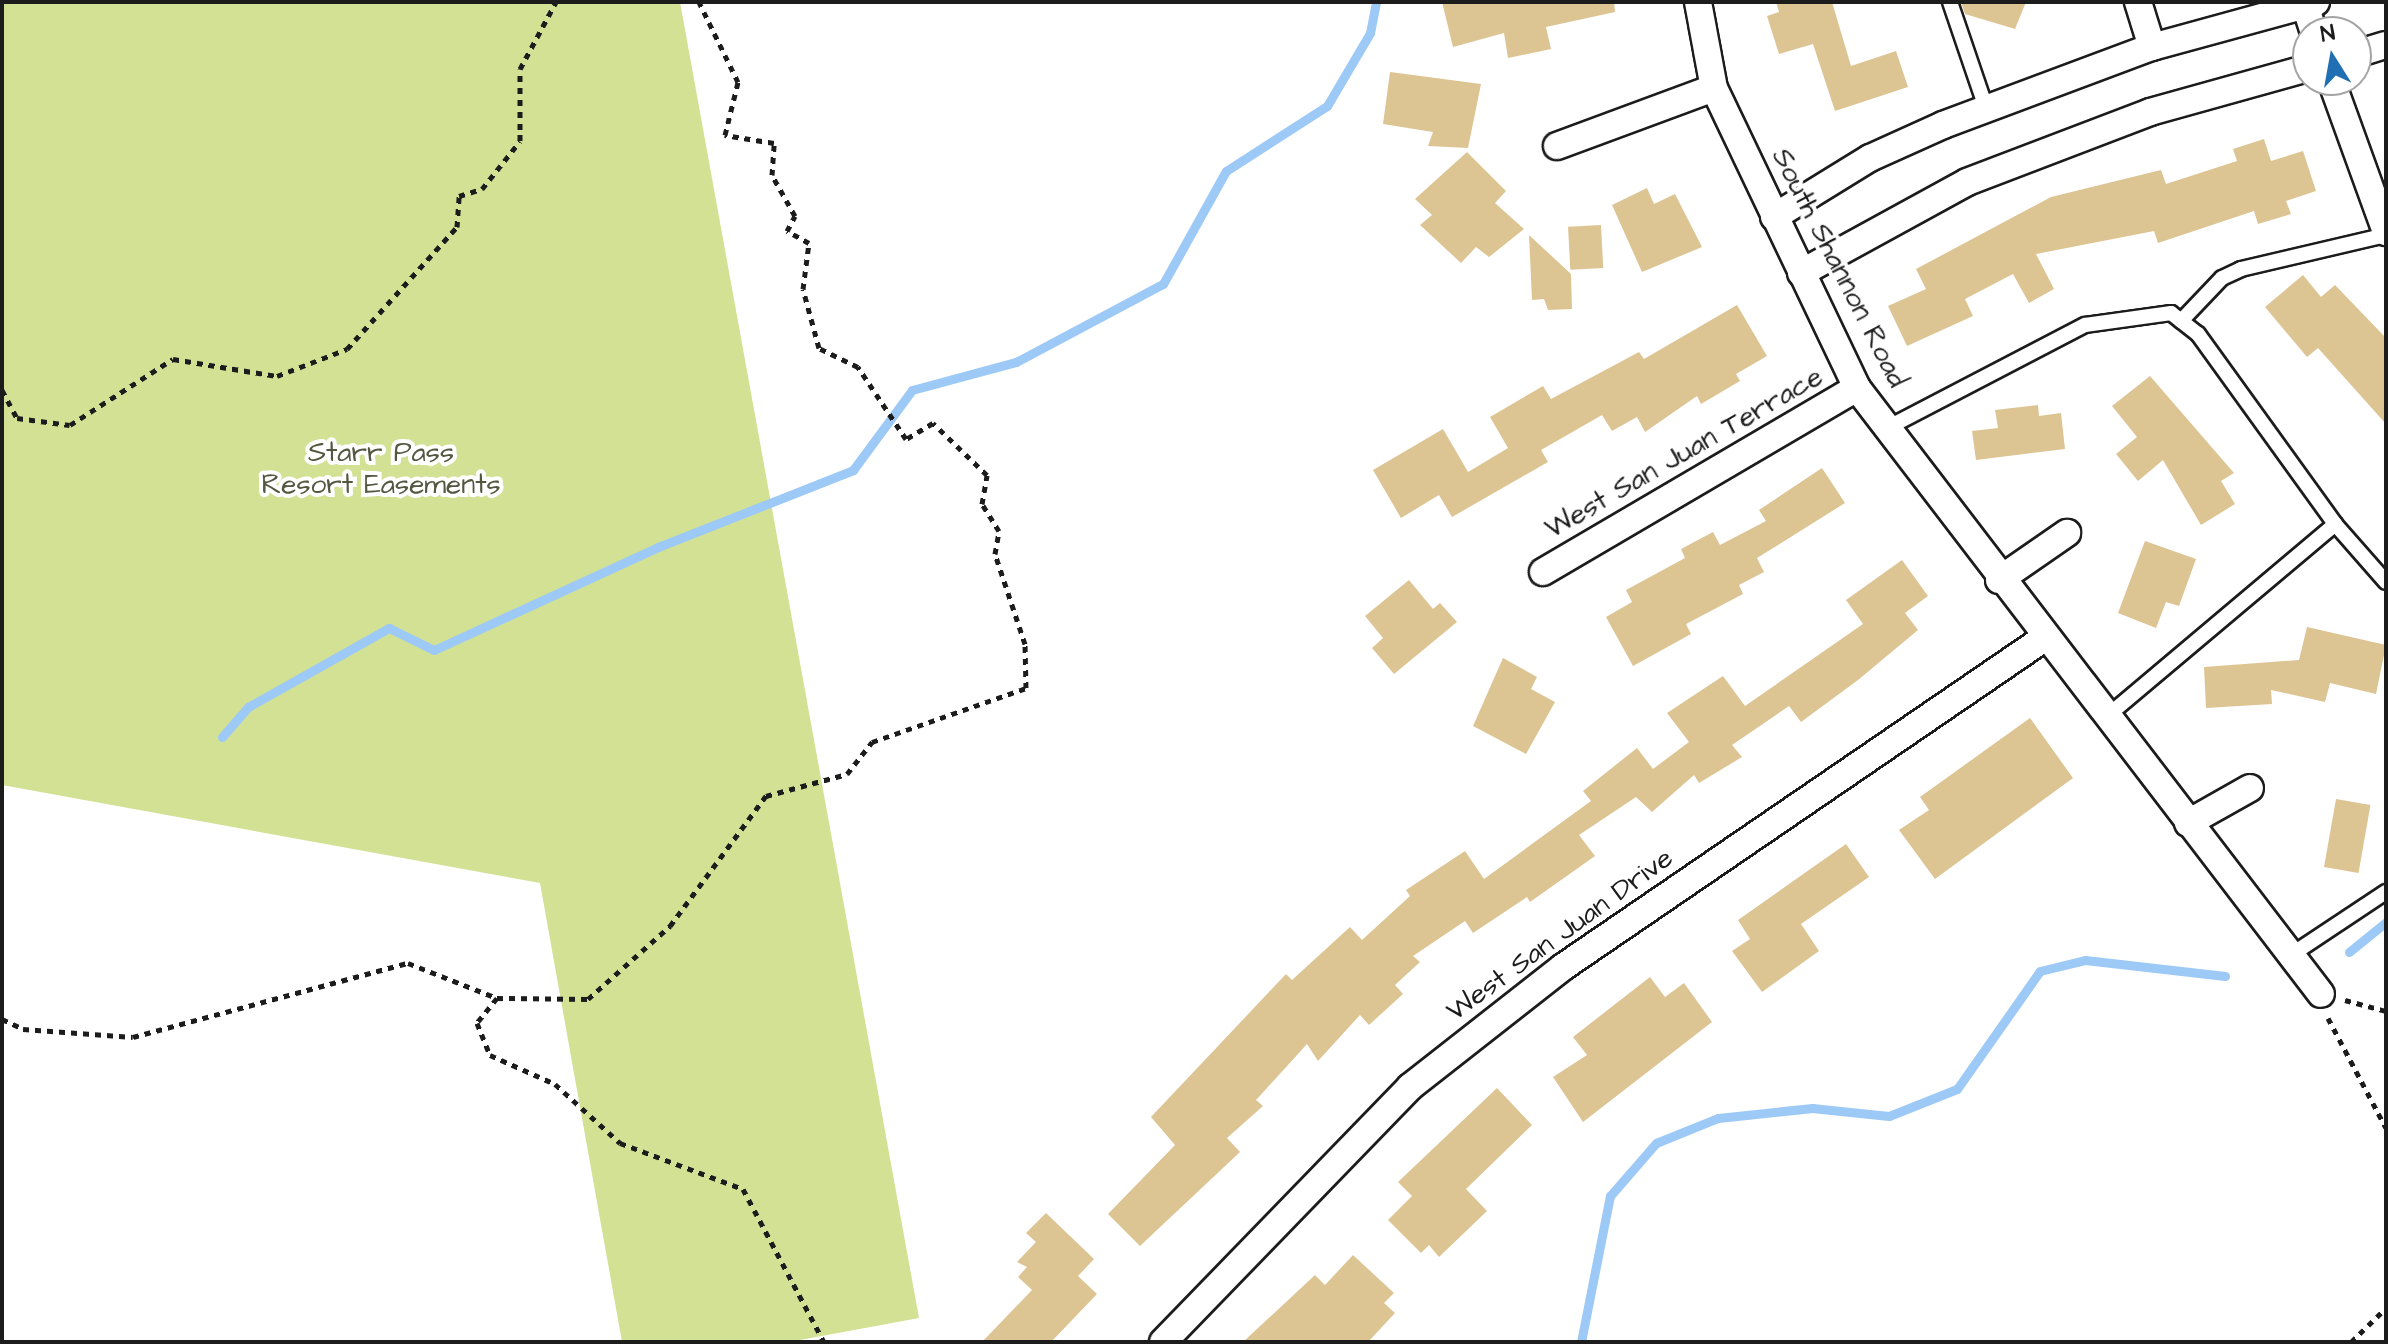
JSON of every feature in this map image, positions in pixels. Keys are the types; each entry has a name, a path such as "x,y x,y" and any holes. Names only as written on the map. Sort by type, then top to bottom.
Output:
{"street":[{"name":"South Shannon Road","path":"1698,2 1714,88 1857,388 2043,639 2321,994"},
{"path":"2138,2 2152,47"},
{"path":"1774,217 1870,158 1986,108 2152,47 2310,4"},
{"path":"1801,273 1967,182 2150,112 2292,72"},
{"path":"1557,146 1714,88"},
{"path":"2337,96 2386,234"},
{"name":"West San Juan Terrace","path":"1543,572 1857,388"},
{"path":"1999,580 2067,533"},
{"name":"West San Juan Drive","path":"1163,1342 1410,1087 1563,967 2043,639"},
{"path":"2188,823 2250,788"}],"lane":[{"path":"1950,2 1986,108"},
{"path":"2181,321 2241,269 2386,234"},
{"path":"1887,428 2085,325 2145,311 2181,321 2198,334 2335,524 2386,582"},
{"path":"2105,718 2335,524"},
{"path":"2291,955 2386,892"}],"path":[{"path":"2,390 17,418 70,425 173,359 277,376 347,349 457,227 459,196 482,189 520,141 520,69 556,2"},
{"path":"2,1019 23,1029 133,1037 408,963 497,998 588,999 670,926 766,796 847,774 872,742 1026,688 1025,644 995,554 999,531 982,504 987,475 933,423 906,439 858,367 819,348 803,289 809,243 787,231 795,216 772,175 774,143 725,135 738,82 699,2"},
{"path":"2321,994 2386,1011"},
{"path":"2321,994 2333,1037 2386,1128"},
{"path":"497,998 477,1023 490,1055 555,1084 620,1143 743,1189 824,1342"},
{"path":"2351,1342 2386,1308"}],"green space":[{"name":"Starr Pass Resort Easements","path":"2,2 680,2 919,1318 789,1342 622,1342 540,883 2,785"}],"building":[{"path":"1442,2 1614,2 1615,12 1546,27 1551,49 1508,58 1504,33 1453,47"},
{"path":"1776,2 1832,2 1851,66 1896,51 1908,87 1835,111 1813,44 1779,54 1767,16 1779,12"},
{"path":"1961,2 2026,2 2015,29 1965,14"},
{"path":"1390,72 1481,84 1468,148 1428,146 1433,132 1383,124"},
{"path":"2264,139 2271,161 2303,151 2316,191 2286,201 2291,214 2258,224 2254,211 2158,243 2154,231 2036,254 2054,289 2029,303 2013,274 1965,299 1973,316 1907,346 1888,306 1926,289 1916,269 2051,197 2161,170 2166,184 2237,161 2233,149"},
{"path":"1467,152 1506,191 1495,203 1524,229 1489,257 1476,247 1461,263 1420,225 1432,215 1415,199"},
{"path":"1647,188 1654,204 1675,194 1702,247 1642,272 1612,205"},
{"path":"1601,225 1603,268 1570,270 1568,227"},
{"path":"1529,235 1571,274 1572,309 1548,310 1544,299 1532,300"},
{"path":"2303,275 2321,297 2335,285 2386,338 2386,424 2318,348 2307,357 2265,307"},
{"path":"1737,305 1767,356 1736,374 1740,381 1701,404 1697,396 1645,432 1637,417 1612,431 1602,415 1541,450 1548,462 1452,517 1439,495 1401,518 1373,470 1443,429 1468,472 1508,448 1490,417 1543,386 1551,399 1639,352 1644,359"},
{"path":"2150,376 2234,473 2221,481 2235,504 2201,525 2163,460 2138,481 2116,454 2137,437 2112,406"},
{"path":"2038,405 2039,416 2061,413 2065,449 1976,460 1972,431 1998,428 1995,410"},
{"path":"1822,468 1845,503 1757,558 1764,572 1739,585 1743,594 1686,624 1691,634 1633,666 1606,617 1632,602 1626,590 1685,558 1681,549 1713,532 1720,545 1766,521 1759,510"},
{"path":"2145,541 2196,559 2179,606 2166,602 2156,628 2118,613"},
{"path":"1902,560 1928,596 1905,613 1918,630 1858,680 1801,722 1789,706 1732,745 1742,757 1699,783 1694,775 1652,812 1636,797 1579,835 1595,856 1530,902 1527,897 1473,933 1465,921 1413,956 1420,962 1395,985 1403,994 1369,1025 1360,1015 1318,1061 1307,1044 1256,1100 1263,1106 1227,1138 1240,1152 1140,1246 1108,1214 1175,1145 1151,1117 1286,974 1292,980 1350,927 1362,940 1410,896 1406,890 1465,851 1484,879 1591,801 1583,791 1637,748 1653,769 1689,742 1667,713 1723,676 1745,706 1863,624 1846,600"},
{"path":"1409,580 1433,609 1440,603 1457,622 1394,674 1372,648 1383,638 1365,616"},
{"path":"2307,627 2386,645 2376,694 2330,683 2325,702 2271,690 2272,704 2206,708 2204,667 2299,660"},
{"path":"1503,658 1537,677 1531,689 1555,702 1526,754 1473,726"},
{"path":"2030,718 2073,778 1935,879 1899,830 1929,810 1920,797"},
{"path":"2336,799 2370,805 2358,873 2324,867"},
{"path":"1846,844 1869,877 1801,924 1819,951 1762,992 1732,951 1750,939 1738,920"},
{"path":"1650,977 1665,997 1684,983 1712,1022 1583,1122 1553,1077 1587,1055 1573,1037"},
{"path":"1497,1088 1532,1125 1466,1189 1487,1211 1439,1257 1429,1245 1421,1253 1388,1220 1412,1196 1398,1182"},
{"path":"1046,1213 1094,1259 1078,1276 1097,1294 1051,1342 982,1342 1032,1290 1018,1277 1027,1267 1017,1262 1036,1242 1026,1233"},
{"path":"1353,1255 1394,1293 1384,1303 1395,1313 1368,1342 1243,1342 1315,1275 1325,1285"}],"waterway":[{"path":"222,737 248,707 389,628 434,650 658,547 853,470 912,390 1016,362 1163,284 1226,171 1327,106 1370,33 1376,2"},
{"path":"2349,952 2386,922"},
{"path":"1581,1342 1610,1196 1656,1143 1718,1118 1812,1108 1889,1116 1957,1089 2040,971 2085,960 2225,976"}]}
